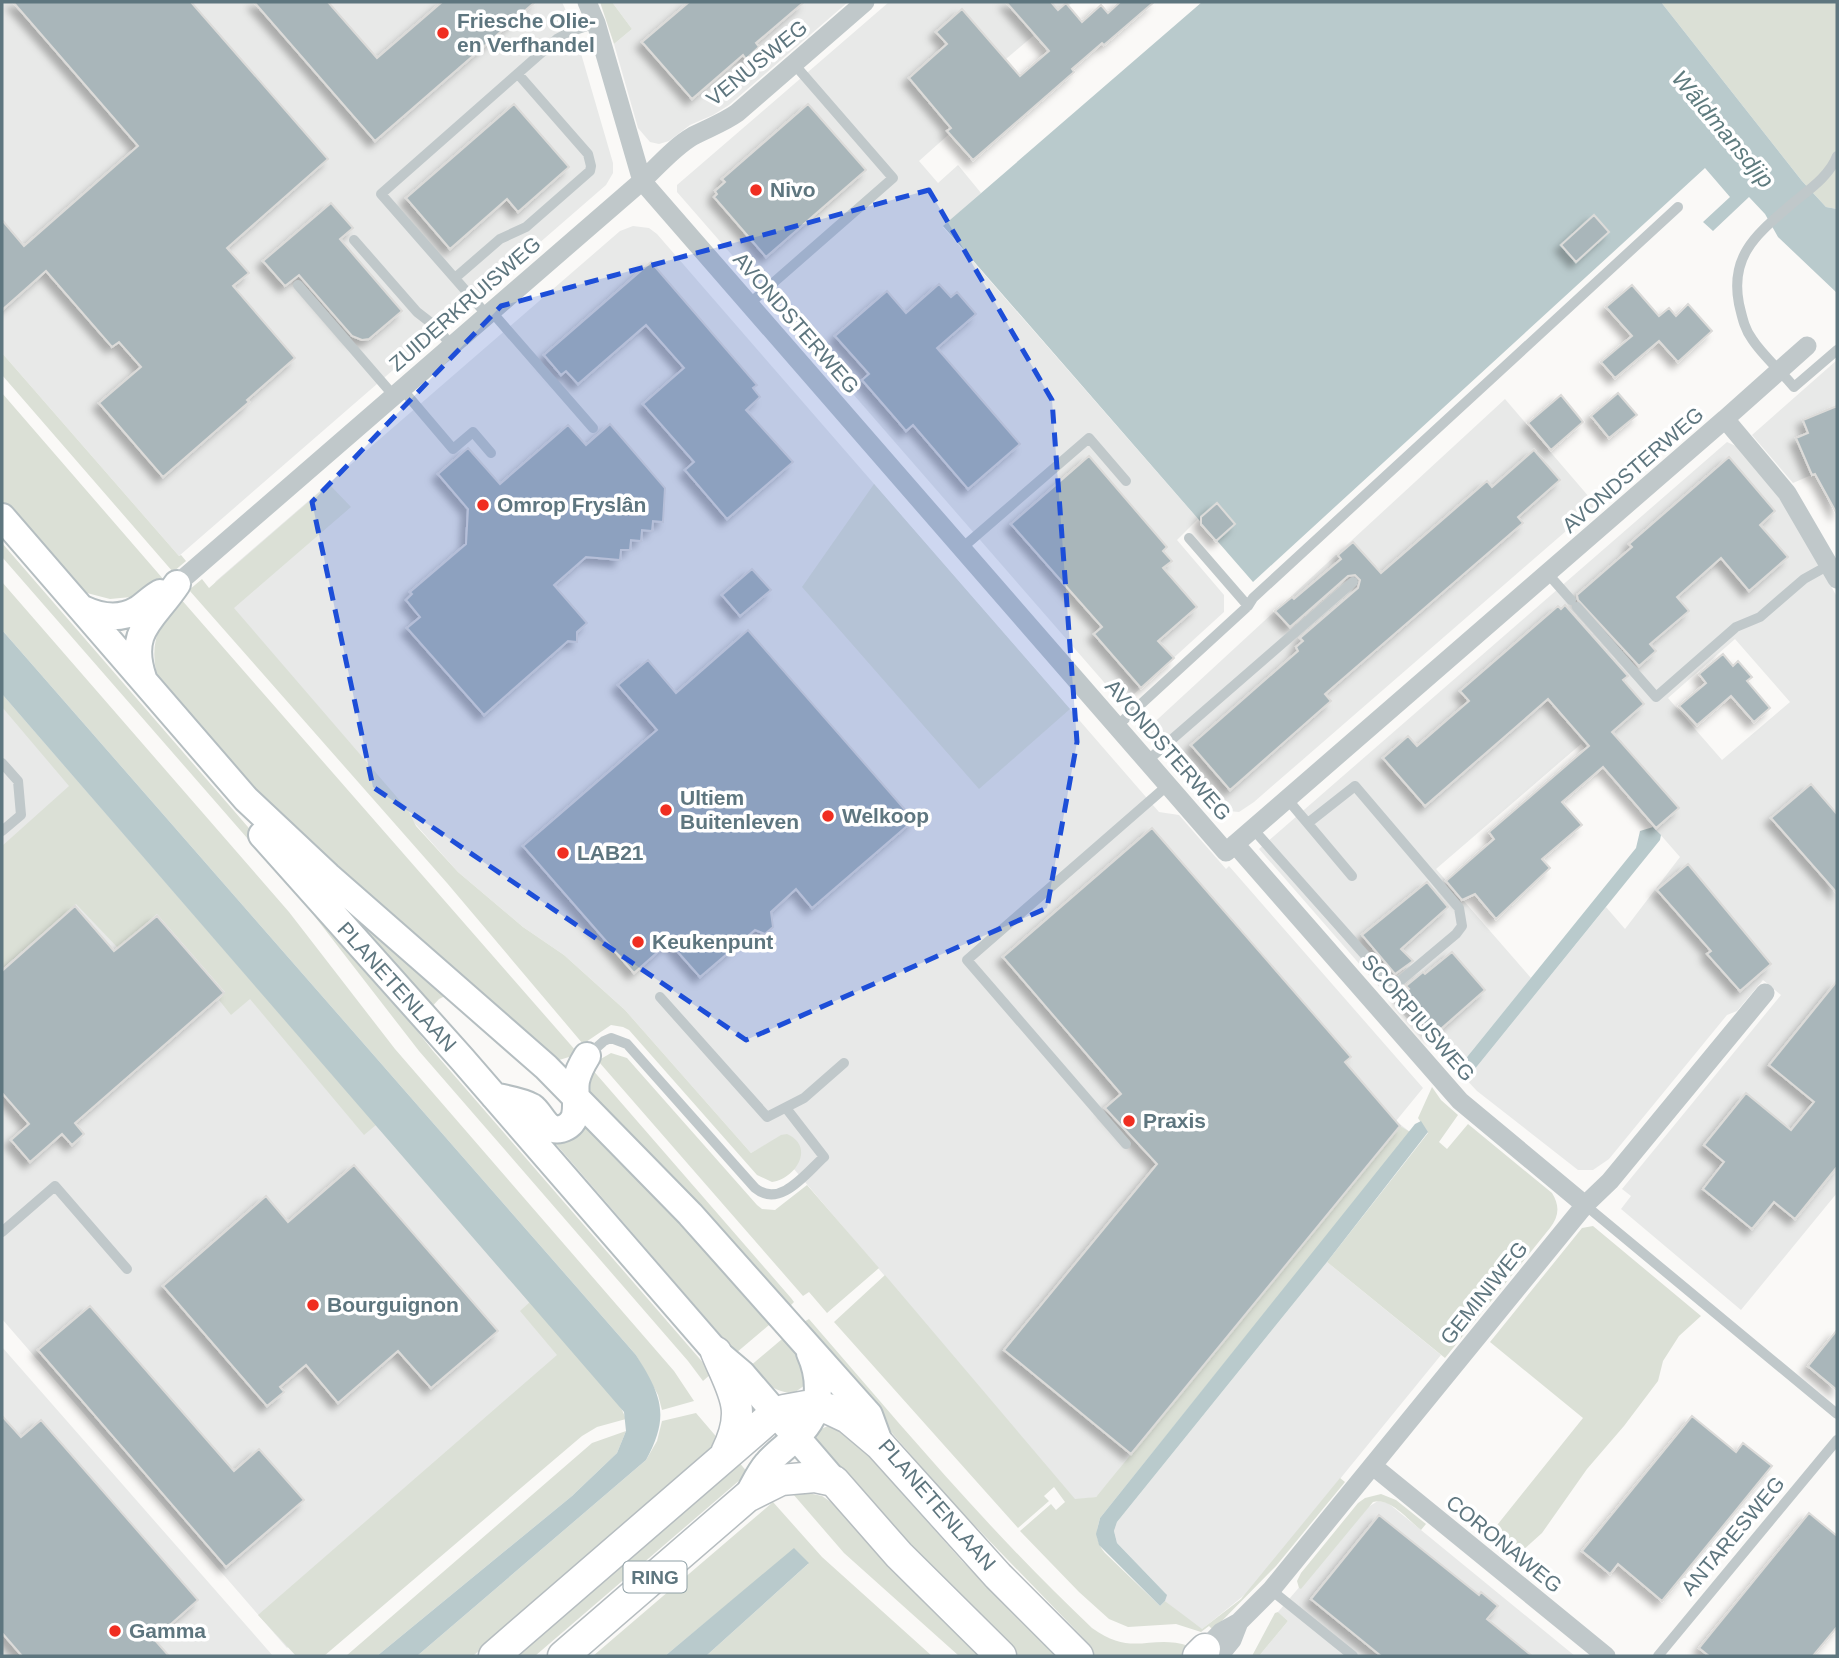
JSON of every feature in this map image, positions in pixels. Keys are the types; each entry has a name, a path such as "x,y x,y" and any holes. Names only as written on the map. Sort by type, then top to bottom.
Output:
{"main road":[{"name":"PLANETENLAAN","path":"2,517 256,807 328,876 546,1067 690,1214 869,1415 880,1445 998,1576 1078,1656"},
{"name":"PLANETENLAAN","path":"2,535 716,1352 742,1374 899,1555 1001,1656"},
{"path":"83,609 101,616 119,616 137,610 155,595 177,584"},
{"path":"144,679 137,654 141,630 149,617 163,606 177,584"},
{"path":"437,1031 436,1021 439,1014 454,1006 463,1007 475,1017 506,1030"},
{"path":"546,1067 558,1069 587,1056"},
{"path":"494,1096 531,1107 548,1126 559,1130 571,1123 575,1117 579,1070 587,1056"},
{"name":"PLANETENLAAN","path":"806,1345 814,1361 818,1383 816,1406"},
{"path":"716,1352 734,1394 738,1415 733,1439 723,1457"},
{"path":"747,1497 766,1465 804,1429 816,1406"},
{"name":"RING","path":"494,1656 775,1413 793,1407 816,1406 828,1409 848,1418 880,1445"},
{"name":"RING","path":"563,1656 747,1497 781,1480 815,1477 834,1481"}],"street":[{"path":"587,2 596,23 642,181"},
{"name":"VENUSWEG","path":"642,181 684,142 737,113 865,2"},
{"name":"AVONDSTERWEG","path":"642,181 1226,852 1807,346"},
{"name":"ZUIDERKRUISWEG","path":"177,584 642,181"},
{"name":"AVONDSTERWEG","path":"1725,419 1787,493 1833,572"},
{"name":"SCORPIUSWEG","path":"1235,844 1460,1101 1584,1205"},
{"name":"GEMINIWEG","path":"1207,1654 1221,1632 1239,1622 1271,1590 1584,1205 1610,1181 1765,993"},
{"name":"CORONAWEG","path":"1373,1466 1606,1656"}],"lane":[{"path":"593,428 381,194 557,39 596,23"},
{"path":"749,304 893,178 794,64"},
{"path":"455,278 500,239 526,227 590,172 588,154 518,74"},
{"path":"1837,156 1822,178 1758,234 1746,249 1739,268 1737,295 1747,331 1794,387 1837,350"},
{"path":"1117,726 1678,207"},
{"path":"354,240 417,312 435,326 452,346"},
{"path":"298,285 453,449 472,432 491,453"},
{"path":"962,548 1088,438 1126,481"},
{"path":"1189,538 1248,606"},
{"path":"1548,573 1656,697 1736,627 1760,617 1804,579 1833,572"},
{"path":"1147,761 1353,582"},
{"path":"2,762 18,781 21,815 2,831"},
{"path":"1126,1144 967,960 1168,785"},
{"path":"1253,829 1388,981 1400,981 1462,926 1459,908 1355,786 1308,823"},
{"path":"1288,800 1352,876"},
{"path":"660,997 767,1117 804,1098 844,1063"},
{"path":"587,1056 611,1038 627,1044 755,1188 766,1195 784,1192 824,1157 786,1108"},
{"path":"2,1232 55,1185 127,1269"},
{"path":"1584,1205 1837,1414"},
{"name":"ANTARESWEG","path":"1658,1656 1837,1440"},
{"path":"1271,1590 1353,1656"}],"highlighted area":[{"path":"929,190 1052,400 1077,742 1047,908 746,1040 373,787 312,502 501,306"}],"shaded area":[{"path":"2,2 562,2 573,26 613,163 613,173 606,185 179,556 2,353"},
{"path":"600,2 612,2 632,29 614,44"},
{"path":"612,2 848,2 729,105 690,125 669,141 659,144 650,142 638,128 614,44 632,29"},
{"path":"889,2 1073,2 973,87 985,102 919,161 938,183 958,165 981,193 943,227 1198,519 1177,540 1224,595 1224,612 1123,704 677,192 677,185"},
{"path":"1661,2 1837,2 1837,209 1826,207 1802,181"},
{"path":"633,226 649,228 657,234 1159,812 1179,815 1226,869 1229,866 1423,1088 1396,1121 1410,1132 1096,1497 1075,1500 771,1142 751,1153 625,1010 564,955 523,927 458,872 209,592 216,581 620,231"},
{"path":"2,353 186,561 173,572 2,375"},
{"path":"1837,360 1837,464 1793,483 1752,435"},
{"path":"2,393 164,580 140,595 131,597 110,599 83,592 2,508"},
{"path":"1505,399 1596,505 1254,802 1239,812 1218,810 1206,800 1146,730"},
{"path":"1727,442 1738,447 1766,479 1797,524 1837,597 1837,1193 1741,1310 1621,1209 1631,1196 1622,1189 1781,995 1763,980 1737,1011 1727,1015 1609,1159 1593,1170 1578,1170 1477,1091 1461,1074 1458,1077 1259,849","holes":["1735,639 1790,702 1722,760 1668,698","1581,744 1680,857 1625,929 1606,907 1470,1075 1463,1062 1531,978 1436,869"]},
{"path":"329,484 351,507 234,608 408,810 416,826 458,872 523,927 564,955 625,1010 751,1153 781,1135 787,1134 796,1140 801,1154 799,1162 788,1175 772,1182 757,1175 629,1030 611,1025 583,1044 447,883 189,590 202,579 209,588"},
{"path":"874,484 1070,709 979,789 802,587"},
{"path":"2,543 344,938 433,1051 712,1373 703,1381 419,1051 309,909 2,557"},
{"path":"2,582 289,912 395,1049 674,1371 694,1401 662,1410 658,1395 636,1355 2,630"},
{"path":"180,598 576,1052 556,1061 251,795 160,686 156,673 156,639 165,618"},
{"path":"2,694 596,1378 287,1648 2,1319"},
{"path":"2,694 376,1125 364,1135 250,999 231,1015 219,1000 225,992 157,914 118,948 76,904 2,969 2,846 69,786 2,707"},
{"path":"281,839 447,995 428,1011"},
{"path":"611,1053 627,1058 757,1205 762,1209 775,1210 807,1185 879,1268 827,1313 809,1292 803,1296 599,1062"},
{"path":"591,1068 791,1298 794,1302 785,1311 586,1095"},
{"path":"1432,1087 1441,1100 1458,1115 1439,1142 1447,1149 1468,1124 1552,1193 1557,1207 1557,1215 1550,1228 1445,1358 1327,1262 1428,1133 1418,1118"},
{"path":"588,1119 776,1319 736,1353 555,1143"},
{"path":"1400,1126 1410,1132 1100,1518 1097,1536 1105,1553 1160,1606 1165,1601 1202,1629 1241,1599 1340,1478 1345,1482 1276,1566 1213,1630 1209,1626 1201,1632 1176,1624 1128,1627 1109,1619 1020,1531 1051,1504 1056,1510 1065,1502 1054,1487 1044,1496 1049,1501 1018,1528 834,1322 885,1275 1075,1499 1096,1497"},
{"path":"1593,1226 1701,1316 1679,1336 1663,1361 1658,1381 1624,1426 1587,1469 1542,1533 1522,1551 1494,1529 1583,1418 1490,1342 1582,1228"},
{"path":"1327,1262 1441,1355 1247,1593 1201,1630 1165,1601 1166,1594 1117,1543 1114,1531 1117,1522"},
{"path":"530,1302 619,1403 626,1419 597,1427 582,1436 324,1656 296,1656 258,1615 557,1355 520,1311"},
{"path":"809,1319 982,1516 1092,1628 1119,1642 1163,1642 1189,1646 1189,1656 1094,1656 1092,1647 951,1501 798,1325"},
{"path":"788,1334 805,1368 805,1385 794,1393 775,1388 749,1367"},
{"path":"2,1347 273,1656 2,1656"},
{"path":"696,1413 720,1441 473,1656 417,1656 646,1460 657,1441 662,1421"},
{"path":"830,1425 852,1437 962,1561 1057,1656 1017,1656 959,1600 817,1444 815,1439 819,1430"},
{"path":"626,1431 617,1453 572,1496 377,1656 346,1656 592,1443"},
{"path":"738,1461 748,1473 535,1656 511,1656"},
{"path":"799,1491 822,1496 834,1504 947,1625 982,1656 959,1656 844,1553 793,1494"},
{"path":"1381,1494 1396,1500 1426,1524 1421,1530 1392,1506 1379,1501 1373,1502 1301,1589 1299,1588 1297,1581 1301,1573 1358,1503 1365,1498"},
{"path":"1378,1501 1388,1503 1575,1656 1259,1656 1288,1621 1278,1612 1368,1507"},
{"path":"773,1502 822,1557 932,1656 706,1656 808,1564 794,1549 665,1656 593,1656"},
{"path":"1278,1612 1288,1621 1259,1656 1252,1656 1275,1613"}],"water":[{"name":"Wâldmansdjip","path":"1202,2 1661,2 1802,181 1826,207 1837,209 1837,293 1778,237 1765,214 1749,197 1713,231 1703,222 1730,197 1705,168 1253,582 943,226"},
{"path":"2,630 636,1355 657,1395 660,1406 658,1431 646,1460 417,1656 377,1656 572,1496 617,1453 626,1431 624,1412 2,694"},
{"path":"1653,827 1661,835 1660,840 1470,1075 1463,1070 1463,1062 1636,848 1640,831"},
{"path":"1421,1121 1428,1132 1117,1522 1114,1531 1117,1543 1167,1595 1160,1606 1099,1545 1096,1534 1100,1518 1415,1124"},
{"path":"794,1548 809,1563 706,1656 665,1656"}],"building":[{"path":"13,2 191,2 328,159 227,248 249,273 233,286 295,358 163,477 99,403 141,367 119,342 112,347 46,271 2,310 2,220 24,246 138,146"},
{"path":"254,2 328,2 377,58 442,2 535,2 375,141"},
{"path":"689,2 804,2 756,43 759,47 746,59 743,55 692,99 642,42"},
{"path":"1006,2 1051,2 1058,10 1066,3 1082,22 1101,5 1108,13 1120,2 1154,2 1072,69 1074,72 973,160 947,131 951,128 909,78 947,44 936,32 962,9 1020,76 1049,51"},
{"path":"514,104 569,167 518,212 507,199 450,249 406,198"},
{"path":"808,104 866,170 766,257 714,197 717,194 715,191 725,182 722,179"},
{"path":"331,203 353,228 340,239 402,311 369,339 362,340 352,336 299,275 285,286 263,261"},
{"path":"1594,215 1609,232 1576,262 1561,245"},
{"path":"651,262 757,385 753,388 760,397 746,410 793,462 727,519 685,470 694,462 643,404 684,368 646,325 578,384 566,371 561,375 544,355"},
{"path":"939,284 951,297 957,292 976,314 937,348 1020,444 968,489 913,425 906,431 862,380 869,374 835,336 887,291 906,313"},
{"path":"1632,285 1659,316 1669,308 1676,316 1688,304 1712,331 1678,362 1659,341 1615,378 1601,362 1632,336 1606,307"},
{"path":"1618,393 1637,415 1609,438 1591,416"},
{"path":"1561,395 1583,422 1551,450 1528,423"},
{"path":"1837,406 1837,514 1815,474 1812,475 1796,438 1808,433 1803,420"},
{"path":"610,424 665,488 663,522 653,521 652,531 642,530 641,541 631,540 630,550 621,550 620,560 586,557 554,585 587,623 577,632 577,642 568,641 484,715 407,628 420,617 406,600 412,594 410,592 466,544 468,509 438,474 468,448 500,484 568,425 586,445"},
{"path":"1534,450 1560,480 1518,517 1523,523 1325,694 1331,701 1230,790 1191,745 1298,651 1296,647 1303,641 1300,638 1358,588 1360,580 1355,575 1348,576 1290,627 1275,611 1292,597 1294,599 1341,559 1338,555 1353,542 1381,573 1487,481 1492,487"},
{"path":"1089,456 1167,547 1163,551 1172,561 1163,568 1197,607 1158,641 1174,658 1141,688 1094,634 1102,627 1011,524"},
{"path":"1729,457 1775,511 1760,525 1788,557 1749,591 1721,558 1677,597 1689,611 1650,644 1656,651 1639,666 1578,600 1577,595 1632,547 1629,544"},
{"path":"1217,503 1235,524 1216,541 1201,524 1201,517"},
{"path":"752,569 771,590 740,616 722,595"},
{"path":"1565,605 1628,676 1623,680 1644,704 1612,732 1679,808 1656,828 1603,767 1562,802 1582,825 1542,859 1550,868 1496,919 1475,894 1462,900 1446,881 1494,839 1489,832 1589,746 1548,699 1425,806 1383,758 1408,736 1417,746 1469,701 1460,691 1558,606 1561,609"},
{"path":"748,630 914,820 812,908 796,889 771,912 773,927 765,934 755,930 700,977 669,942 634,973 523,846 657,730 618,685 648,660 676,693"},
{"path":"1723,654 1733,666 1738,661 1752,677 1747,681 1770,708 1754,722 1731,696 1697,725 1679,706 1706,683 1699,674"},
{"path":"1811,784 1837,814 1837,893 1771,818"},
{"path":"1152,828 1351,1057 1345,1062 1400,1126 1131,1454 1004,1350 1157,1164 1105,1108 1121,1094 1003,957"},
{"path":"1688,864 1771,964 1740,991 1707,954 1711,951 1657,890"},
{"path":"1427,882 1448,907 1401,949 1413,961 1395,974 1362,935"},
{"path":"75,906 114,951 157,916 224,993 75,1123 84,1134 72,1145 62,1134 30,1162 11,1140 29,1124 2,1093 2,971"},
{"path":"1452,952 1485,990 1434,1035 1400,996 1409,989 1406,986"},
{"path":"1837,981 1837,1167 1795,1219 1774,1202 1752,1229 1703,1189 1724,1162 1704,1145 1746,1093 1791,1130 1814,1102 1769,1065"},
{"path":"354,1165 498,1331 431,1388 398,1351 338,1403 306,1365 280,1387 284,1392 267,1406 163,1286 266,1196 288,1222"},
{"path":"90,1306 234,1471 259,1449 304,1500 226,1567 38,1350"},
{"path":"1837,1330 1837,1390 1808,1366"},
{"path":"2,1416 21,1437 41,1420 198,1600 154,1639 169,1656 22,1656 2,1633"},
{"path":"1692,1416 1736,1452 1743,1443 1772,1466 1662,1601 1618,1564 1610,1574 1582,1551"},
{"path":"1809,1513 1837,1536 1837,1627 1813,1656 1709,1656 1699,1648"},
{"path":"1379,1515 1479,1595 1481,1592 1498,1606 1487,1619 1532,1656 1381,1656 1311,1599"}],"place":[{"name":"Friesche Olie- en Verfhandel","path":"443,33"},
{"name":"Nivo","path":"756,190"},
{"name":"Omrop Fryslân","path":"483,505"},
{"name":"Ultiem Buitenleven","path":"666,810"},
{"name":"Welkoop","path":"828,816"},
{"name":"LAB21","path":"563,853"},
{"name":"Keukenpunt","path":"638,942"},
{"name":"Praxis","path":"1129,1121"},
{"name":"Bourguignon","path":"313,1305"},
{"name":"Gamma","path":"115,1631"}]}
